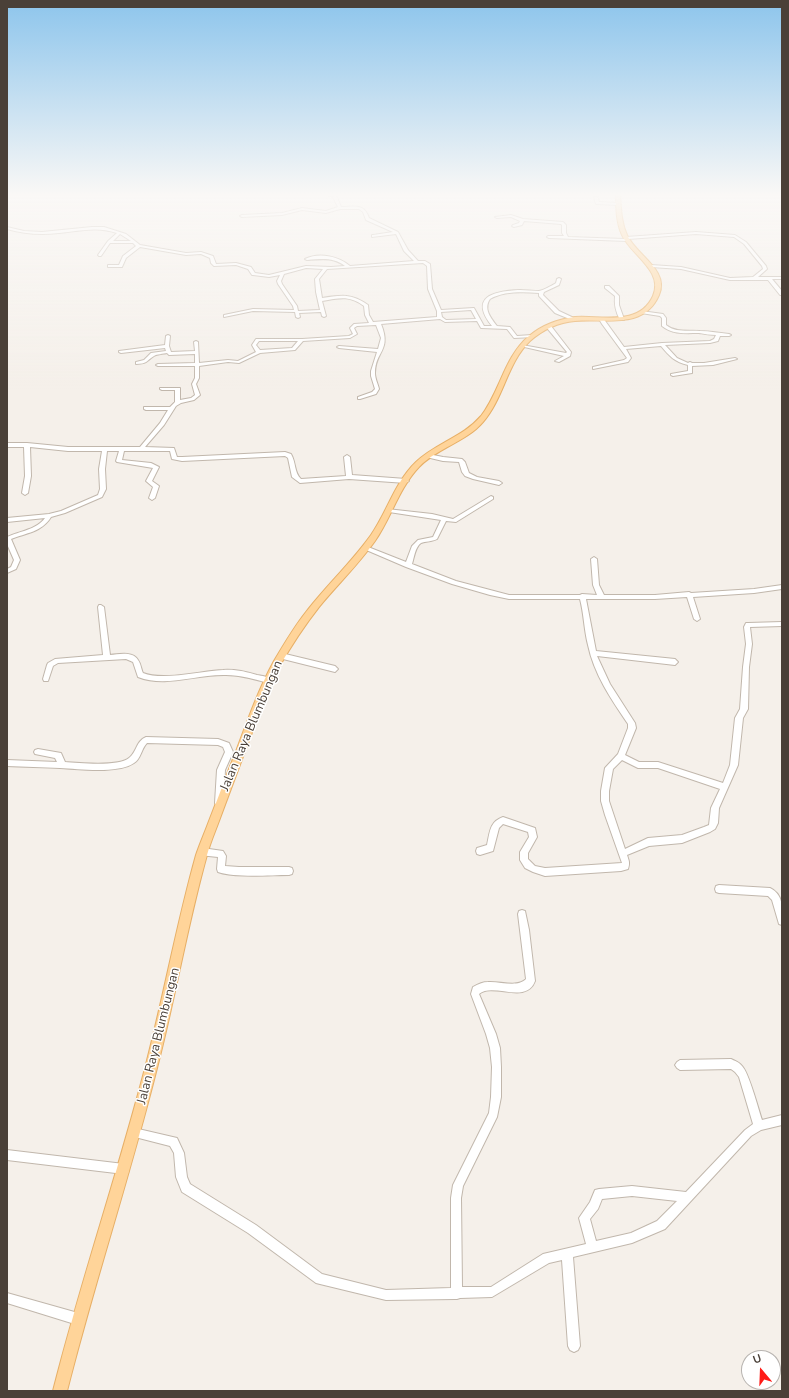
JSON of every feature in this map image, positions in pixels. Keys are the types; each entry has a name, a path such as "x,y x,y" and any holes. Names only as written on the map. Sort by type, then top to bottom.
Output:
{"main road":[{"path":"643,312 649,307 658,289 652,266 645,258"},
{"name":"Jalan Raya Blumbungan","path":"60,1391 78,1319 124,1169 151,1069 202,852 268,680 281,656 308,616 378,532 406,481 418,464 428,456 472,429 483,419 522,346 532,336 549,327 574,319 622,319 639,315 643,312"}],"street":[{"path":"109,266 121,268 124,258"},
{"path":"212,258 215,265 238,265 250,268 254,275 264,276 282,274 302,267 326,268 417,262 429,263 430,289 440,317 445,321 479,320"},
{"path":"307,260 333,258"},
{"path":"336,258 348,266"},
{"path":"413,258 417,262"},
{"path":"755,278 764,269 764,266 758,258"},
{"path":"652,266 681,268 730,279 782,278"},
{"path":"226,316 245,311 324,314 320,300 318,279 326,268"},
{"path":"282,274 279,281 280,284 295,306 297,314"},
{"path":"769,278 782,294"},
{"path":"496,328 484,306 487,299 504,293 523,291 541,292 558,284 559,279"},
{"path":"607,287 617,296 615,301 616,307 622,319"},
{"path":"541,292 544,298 557,312 574,319"},
{"path":"320,300 353,297 366,306 367,315 372,324"},
{"path":"439,311 469,308 474,312 483,327 510,329 516,337 532,336"},
{"path":"643,312 661,315 664,318 664,325 673,331 729,335"},
{"path":"355,348 353,336 355,334 353,327 440,317"},
{"path":"594,368 628,360 623,348 607,330 601,319"},
{"path":"360,398 374,393 377,389 373,380 374,368 384,339 378,323"},
{"path":"549,327 566,347 569,352 568,355"},
{"path":"623,348 662,344 710,342 716,340 718,335"},
{"path":"167,352 168,336"},
{"path":"259,352 254,345 258,340 302,340 353,336"},
{"path":"158,365 198,365 222,361 239,362 259,352 293,349 302,340"},
{"path":"177,402 194,399 198,396 194,384 197,378 198,365 196,342"},
{"path":"662,344 675,359 690,363 710,364 735,359"},
{"path":"121,352 167,346"},
{"path":"522,346 568,355"},
{"path":"340,347 381,351"},
{"path":"138,363 146,361 153,354 167,352 171,354 197,352"},
{"path":"557,361 568,355"},
{"path":"673,375 690,372 690,363"},
{"path":"141,449 151,438 177,402 178,389 162,389"},
{"path":"146,408 172,409"},
{"path":"7,445 104,450 172,449 173,456 176,459 209,459 285,454 289,455 291,458 295,477 300,481 349,476 406,481"},
{"path":"25,493 28,476 27,445"},
{"path":"122,449 120,461 156,467 149,481 156,486 152,498"},
{"path":"7,520 49,516 100,496 103,489 102,469 104,450"},
{"path":"428,456 460,460 463,463 465,472 468,476 499,483"},
{"path":"347,457 349,476"},
{"path":"389,510 454,521 459,520 491,498"},
{"path":"7,570 14,568 16,560 8,539 41,527 46,523 49,516"},
{"path":"408,566 415,546 420,541 435,538 444,519"},
{"path":"366,548 408,566 474,589 509,597 655,597 754,591 782,587"},
{"path":"594,559 596,585 601,596"},
{"path":"689,594 697,619"},
{"path":"480,851 490,848 496,825 498,821 503,820 532,830 533,837 524,852 524,860 530,867 536,870 544,872 625,866 626,863 624,853 609,816 605,801 605,791 609,768 621,756 631,730 631,723 606,686 594,653 582,596"},
{"path":"101,607 107,657"},
{"path":"624,853 648,842 682,839 712,827 714,823 715,808 734,765 739,718 744,709 746,667 749,644 747,627 782,624"},
{"path":"594,653 675,662"},
{"path":"281,656 335,669"},
{"path":"46,679 50,665 53,662 107,657 133,658 136,661 140,675 148,678 178,677 225,672 244,674 268,680"},
{"path":"7,763 90,767 130,763 135,757 142,742 150,739 218,742 226,745 229,752 221,770 220,805"},
{"path":"38,752 58,755 62,765"},
{"path":"621,756 638,764 658,766 724,787"},
{"path":"202,852 220,854 222,856 221,869 239,871 289,871"},
{"path":"719,889 770,892 776,898 782,921"},
{"path":"457,1294 456,1198 458,1185 494,1114 496,1104 496,1054 493,1041 475,994 476,990 484,986 515,988 524,987 529,985 531,982 522,914"},
{"path":"680,1065 731,1064 737,1066 740,1069 759,1126"},
{"path":"134,1133 173,1142 181,1157 181,1180 186,1188 252,1229 320,1280 386,1295 457,1294 492,1292 547,1258 632,1238 654,1228 661,1224 688,1197 748,1133 759,1126 782,1120"},
{"path":"7,1155 124,1169"},
{"path":"592,1248 584,1218 594,1205 599,1194 632,1191 688,1197"},
{"path":"567,1253 574,1346"},
{"path":"7,1298 78,1319"}]}
